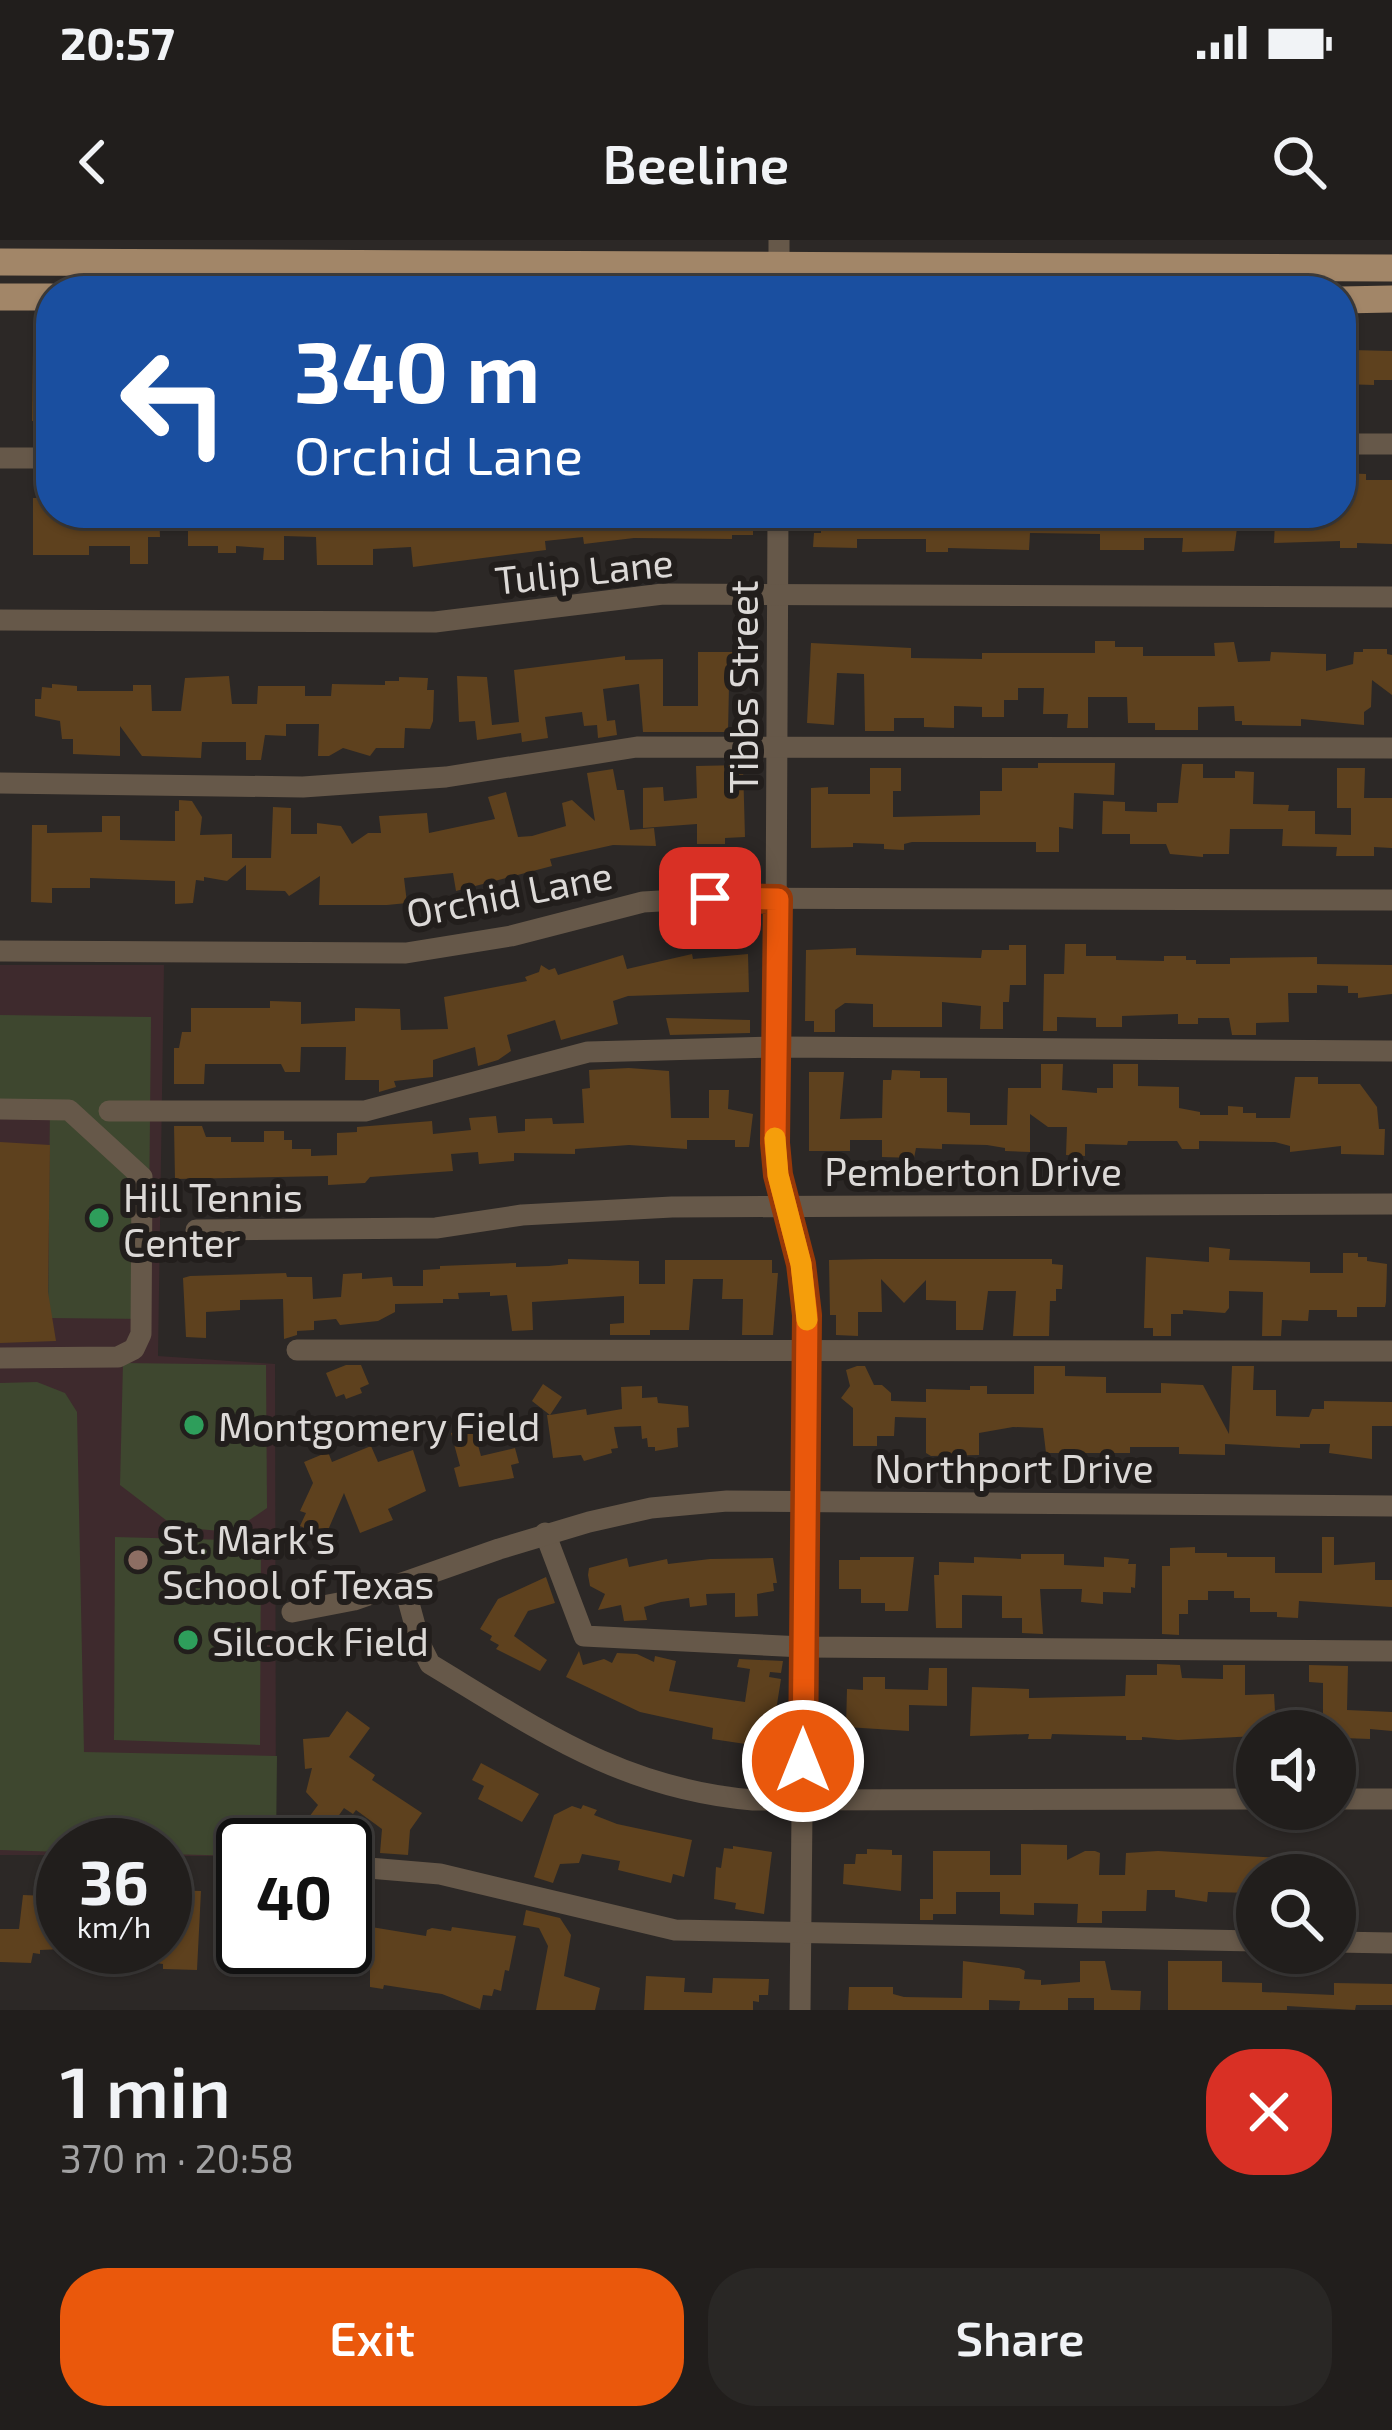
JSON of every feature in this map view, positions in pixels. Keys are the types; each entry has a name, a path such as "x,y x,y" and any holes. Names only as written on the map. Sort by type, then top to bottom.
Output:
{"main road":[{"path":"0,262 779,265 1096,276"},
{"path":"214,262 214,276"},
{"path":"1239,276 1392,268"},
{"path":"0,297 36,297"},
{"path":"1356,300 1392,299"}],"street":[{"path":"1356,445 1392,444"},
{"path":"0,458 36,458"},
{"name":"Tibbs Street","path":"778,528 778,1175 801,1264 807,1350 800,2010"},
{"name":"Tulip Lane","path":"0,620 435,622 617,597 1392,597"},
{"path":"0,783 303,787 446,777 637,747 1392,748"},
{"name":"Orchid Lane","path":"0,951 406,953 511,936 643,902 1392,900"},
{"path":"109,1112 364,1111 588,1052 776,1047 1392,1051"},
{"path":"0,1109 69,1110 142,1177 141,1334 134,1349 118,1357 0,1358"},
{"name":"Pemberton Drive","path":"196,1230 436,1228 598,1210 1392,1204"},
{"path":"297,1349 1392,1351"},
{"name":"Northport Drive","path":"292,1612 354,1600 545,1534 651,1508 727,1502 1392,1506"},
{"path":"545,1534 584,1636 803,1647 1392,1651"},
{"path":"404,1585 430,1664 567,1747 673,1789 736,1798 1236,1799"},
{"path":"1356,1799 1392,1799"},
{"path":"372,1868 440,1874 675,1930 1236,1941"},
{"path":"1356,1942 1392,1943"}],"shaded area":[{"name":"St. Mark's School of Texas","path":"0,965 164,965 158,1356 275,1364 276,1818 216,1818 216,1856 192,1856 192,1818 36,1818 36,1855 0,1855"}],"green space":[{"name":"Hill Tennis Center","path":"0,1015 151,1017 148,1319 48,1318 50,1103 0,1102"},
{"name":"Montgomery Field","path":"123,1363 266,1365 267,1508 232,1532 175,1527 120,1485"},
{"path":"37,1382 65,1393 77,1412 84,1752 277,1756 276,1818 216,1818 216,1855 192,1855 192,1818 36,1818 36,1851 0,1850 0,1383"},
{"name":"Silcock Field","path":"115,1537 261,1541 260,1745 114,1740"}],"building":[{"path":"33,350 36,421 32,421"},
{"path":"1356,350 1392,351 1392,380 1374,380 1374,385 1356,384"},
{"path":"1356,474 1366,474 1366,480 1392,480 1392,544 1357,543 1357,548 1340,548 1340,541 1274,543 1275,528 1356,528"},
{"path":"33,498 36,528 160,528 160,537 148,537 148,564 130,564 130,546 89,546 89,555 33,555"},
{"path":"188,528 753,528 753,535 732,535 732,539 545,541 546,550 413,567 411,547 373,549 373,565 317,565 316,537 284,536 284,560 263,560 264,548 236,546 236,553 218,553 218,546 188,546"},
{"path":"821,528 1237,528 1234,551 1182,552 1183,538 1144,538 1144,550 1100,550 1100,534 1030,533 1029,550 926,552 926,539 857,539 857,548 813,547 814,533 821,533"},
{"path":"1095,641 1143,647 1143,656 1215,656 1214,643 1234,642 1238,662 1270,661 1271,652 1326,654 1326,671 1353,664 1354,652 1387,649 1392,655 1392,695 1372,680 1371,707 1364,712 1364,725 1301,719 1301,726 1242,725 1235,721 1234,706 1198,707 1198,730 1155,730 1155,723 1128,723 1127,697 1088,697 1088,728 1067,728 1068,714 1043,714 1044,688 1018,688 1018,700 1004,700 1004,717 982,717 982,707 954,706 954,728 924,727 924,718 894,718 894,731 865,731 864,674 837,673 834,725 807,723 811,643 911,648 911,658 982,659 982,653 1095,653"},
{"path":"698,652 753,652 750,686 729,686 728,732 643,732 639,684 603,689 607,721 615,720 617,735 598,738 597,725 584,726 582,712 545,717 548,738 522,742 521,733 477,740 475,721 459,722 457,676 487,677 492,725 519,722 514,670 625,656 625,660 663,659 663,706 698,706"},
{"path":"229,676 232,704 257,704 258,686 305,686 305,696 331,696 332,684 385,685 399,677 428,678 427,690 434,690 433,721 430,729 405,728 404,748 376,748 370,756 343,748 318,756 319,724 286,724 286,736 265,735 261,760 246,760 246,742 202,742 201,758 142,756 120,726 120,756 73,754 73,739 62,739 60,721 35,716 35,699 41,699 42,687 52,688 52,684 77,686 77,691 133,691 133,685 151,685 152,711 181,711 185,678"},
{"path":"1038,763 1115,763 1114,795 1074,793 1073,829 1059,827 1059,852 1036,852 1036,842 912,842 904,844 904,850 853,843 853,847 811,848 811,788 828,787 828,794 870,794 870,768 901,768 901,791 893,791 893,817 980,815 980,791 1002,791 1002,768 1038,768"},
{"path":"1182,764 1203,764 1203,778 1235,778 1235,771 1254,772 1253,804 1315,811 1315,834 1351,835 1351,808 1337,808 1337,768 1365,768 1364,798 1392,798 1392,848 1374,847 1374,856 1336,856 1337,847 1282,846 1283,829 1230,829 1229,854 1203,857 1170,854 1166,844 1130,844 1130,834 1102,834 1103,801 1125,802 1125,811 1157,812 1157,803 1178,803"},
{"path":"743,765 745,837 725,838 725,844 697,844 697,824 643,828 643,788 663,787 664,801 697,798 696,766"},
{"path":"613,769 617,790 624,790 630,830 654,828 656,846 613,845 550,859 552,866 456,891 453,873 404,878 407,903 387,905 319,905 320,876 289,896 285,891 246,890 246,865 227,881 196,880 193,903 175,904 175,881 90,878 90,888 52,888 52,903 31,902 32,825 47,825 47,833 102,832 102,816 120,816 120,840 175,841 179,800 192,801 202,817 200,835 232,834 232,858 271,858 273,807 291,808 291,834 317,834 317,823 341,826 352,844 368,833 381,833 379,816 427,813 429,833 495,819 488,797 506,792 518,837 532,836 566,826 562,803 572,800 595,821 587,773"},
{"path":"1065,944 1086,944 1086,956 1116,956 1116,960 1164,961 1164,956 1186,956 1196,964 1230,964 1230,958 1317,957 1317,964 1392,965 1392,994 1358,998 1358,993 1348,993 1348,986 1317,985 1317,993 1288,993 1289,1022 1256,1023 1256,1035 1232,1035 1229,1018 1198,1018 1198,1024 1178,1024 1178,1014 1122,1016 1122,1027 1096,1027 1096,1018 1057,1017 1057,1031 1043,1031 1044,974 1064,974"},
{"path":"1009,945 1026,945 1026,985 1010,985 1009,1002 1003,1002 1003,1029 980,1029 981,1006 942,1002 942,1027 873,1027 873,1004 845,1003 835,1010 835,1032 814,1032 814,1021 805,1021 806,950 856,948 856,955 981,958 982,950 1009,950"},
{"path":"692,954 693,959 748,954 749,992 628,996 613,1001 618,1024 561,1040 555,1020 507,1035 511,1051 498,1060 478,1066 475,1047 433,1060 433,1077 394,1081 396,1087 379,1092 379,1080 345,1080 346,1047 301,1047 300,1072 285,1072 281,1064 205,1064 204,1084 174,1084 174,1048 179,1048 182,1032 191,1032 191,1008 270,1008 270,1001 301,1002 301,1024 355,1021 355,1008 400,1009 401,1030 448,1029 444,997 527,981 525,977 539,972 541,965 555,968 558,975 623,955 627,969"},
{"path":"666,1018 750,1020 750,1033 670,1035"},
{"path":"1041,1064 1063,1064 1062,1090 1097,1093 1097,1088 1113,1088 1113,1064 1138,1064 1138,1086 1179,1087 1179,1108 1200,1115 1228,1115 1228,1106 1243,1107 1243,1113 1256,1113 1256,1118 1290,1118 1295,1077 1318,1077 1318,1084 1360,1084 1377,1107 1379,1129 1385,1129 1384,1155 1341,1154 1341,1146 1290,1152 1290,1146 1275,1142 1199,1141 1199,1149 1182,1149 1177,1141 1128,1141 1127,1145 1085,1144 1085,1156 1066,1155 1067,1127 1048,1127 1030,1114 1030,1152 942,1144 942,1149 916,1148 914,1158 882,1157 882,1140 850,1140 850,1151 809,1151 809,1072 844,1072 840,1119 882,1118 883,1080 891,1080 892,1070 920,1071 920,1078 947,1078 947,1112 970,1113 970,1125 1007,1125 1008,1088 1041,1088"},
{"path":"589,1070 669,1071 671,1118 709,1118 709,1090 729,1090 728,1109 753,1114 749,1147 735,1147 735,1140 687,1140 687,1149 629,1145 575,1149 575,1154 514,1153 514,1161 479,1164 478,1152 451,1154 453,1171 370,1177 365,1183 328,1185 328,1176 175,1179 174,1126 202,1126 206,1137 231,1137 231,1142 264,1142 264,1131 284,1131 284,1140 292,1140 292,1149 311,1149 311,1156 337,1155 337,1133 357,1132 357,1127 432,1121 433,1134 471,1130 469,1118 496,1116 498,1133 525,1131 525,1119 584,1123 582,1089 590,1088"},
{"path":"0,1142 50,1145 48,1292 56,1341 0,1343"},
{"path":"1209,1247 1230,1249 1229,1260 1310,1262 1310,1273 1343,1273 1343,1253 1358,1253 1367,1261 1387,1264 1385,1307 1357,1307 1357,1317 1337,1317 1337,1310 1309,1310 1308,1321 1282,1320 1281,1336 1262,1336 1263,1292 1229,1291 1225,1313 1183,1310 1183,1314 1171,1314 1171,1336 1153,1336 1153,1328 1144,1328 1146,1257 1209,1262"},
{"path":"568,1259 639,1261 639,1284 665,1284 665,1260 772,1260 772,1273 778,1273 773,1335 742,1335 743,1299 722,1299 723,1279 693,1279 689,1330 650,1330 650,1335 610,1335 610,1324 624,1323 624,1296 532,1302 533,1330 512,1331 507,1295 490,1296 490,1292 458,1293 459,1299 443,1299 443,1303 395,1304 395,1312 378,1321 340,1325 336,1319 314,1321 314,1330 297,1331 284,1339 283,1299 240,1300 240,1310 206,1312 206,1338 186,1337 183,1278 190,1276 286,1273 287,1277 312,1277 313,1299 341,1297 343,1274 362,1273 362,1279 392,1277 393,1286 423,1286 423,1270 440,1266 549,1266 568,1264"},
{"path":"1052,1259 1052,1264 1063,1265 1062,1289 1056,1289 1056,1301 1050,1301 1049,1336 1013,1336 1016,1291 988,1291 983,1330 956,1330 956,1301 926,1300 926,1280 904,1303 881,1279 882,1312 858,1312 858,1336 836,1335 836,1315 830,1315 829,1260"},
{"path":"361,1365 369,1384 360,1388 362,1393 346,1399 344,1394 336,1397 326,1373"},
{"path":"865,1366 874,1385 891,1393 891,1401 926,1402 926,1389 970,1390 970,1386 987,1386 987,1394 1034,1394 1034,1366 1065,1366 1065,1376 1106,1377 1106,1393 1161,1393 1161,1383 1203,1385 1229,1434 1232,1366 1254,1366 1253,1390 1276,1390 1276,1416 1309,1417 1312,1409 1324,1409 1324,1401 1392,1402 1392,1426 1372,1426 1372,1459 1329,1453 1330,1444 1300,1444 1300,1448 1225,1444 1225,1455 1179,1454 1179,1447 1130,1447 1130,1453 1046,1453 1043,1428 1013,1427 979,1433 979,1455 931,1456 926,1453 926,1418 895,1417 894,1436 877,1436 877,1446 853,1446 853,1408 841,1398 850,1386 846,1370"},
{"path":"543,1384 562,1397 550,1415 532,1401"},
{"path":"642,1386 642,1398 688,1406 689,1427 677,1428 678,1447 655,1451 648,1447 647,1438 642,1439 641,1426 614,1427 618,1448 611,1449 612,1453 584,1461 581,1455 553,1458 547,1415 586,1409 587,1415 622,1409 621,1387"},
{"path":"473,1427 481,1456 515,1448 519,1463 511,1465 514,1478 459,1487 454,1468 460,1466 451,1433"},
{"path":"371,1446 378,1462 413,1450 426,1491 388,1509 393,1520 360,1533 344,1493 325,1537 300,1526 306,1513 300,1511 313,1483 304,1462 328,1452 332,1462"},
{"path":"1322,1537 1334,1537 1334,1565 1375,1562 1375,1580 1392,1580 1392,1607 1299,1601 1298,1618 1277,1617 1277,1612 1250,1612 1250,1598 1234,1598 1234,1591 1208,1591 1208,1600 1188,1600 1188,1614 1179,1614 1179,1635 1162,1634 1162,1566 1170,1566 1170,1548 1195,1547 1195,1553 1227,1553 1227,1557 1275,1557 1275,1573 1322,1573"},
{"path":"1021,1554 1064,1554 1064,1565 1104,1567 1104,1557 1129,1559 1128,1564 1136,1564 1135,1588 1131,1587 1131,1593 1103,1592 1103,1604 1081,1602 1082,1589 1040,1589 1043,1634 1022,1633 1022,1618 1002,1618 1002,1596 962,1595 962,1628 936,1628 934,1575 939,1575 939,1562 974,1563 974,1557 1021,1559"},
{"path":"914,1557 908,1611 885,1611 885,1603 861,1603 861,1589 839,1589 839,1560"},
{"path":"627,1558 629,1567 667,1559 668,1564 773,1558 777,1583 773,1583 774,1591 757,1594 758,1616 735,1617 735,1593 706,1594 707,1605 690,1607 689,1598 661,1602 644,1607 647,1620 624,1621 621,1605 598,1610 605,1594 590,1586 588,1575 589,1568"},
{"path":"546,1577 555,1603 528,1611 514,1636 547,1660 540,1671 496,1649 499,1645 490,1640 492,1636 480,1629 498,1599"},
{"path":"579,1651 583,1665 604,1659 612,1663 617,1653 637,1654 654,1662 655,1656 676,1661 669,1691 745,1702 750,1669 737,1667 739,1659 783,1661 781,1673 770,1672 769,1677 781,1679 775,1717 781,1718 779,1732 770,1731 765,1747 712,1739 713,1728 640,1712 566,1677"},
{"path":"1157,1664 1180,1665 1182,1678 1223,1679 1223,1665 1245,1665 1245,1695 1274,1694 1275,1710 1236,1710 1236,1737 970,1736 972,1687 1029,1689 1029,1698 1125,1696 1126,1675 1157,1675"},
{"path":"1309,1665 1348,1666 1347,1710 1323,1710 1323,1683 1309,1682"},
{"path":"929,1668 947,1668 947,1706 909,1705 909,1731 846,1727 847,1689 863,1690 863,1677 885,1677 885,1689 928,1690"},
{"path":"1356,1710 1392,1712 1392,1731 1370,1729 1370,1739 1356,1738"},
{"path":"347,1711 370,1728 349,1757 375,1775 372,1780 422,1813 410,1830 408,1855 380,1853 382,1829 356,1810 353,1814 344,1808 337,1818 308,1818 318,1805 306,1792 312,1768 305,1769 303,1739 329,1737"},
{"path":"481,1763 539,1794 522,1822 478,1799 484,1786 472,1780"},
{"path":"583,1805 617,1824 692,1840 684,1877 673,1874 671,1883 618,1870 620,1861 582,1854 579,1863 560,1864 553,1883 534,1877 554,1815"},
{"path":"1021,1844 1067,1845 1067,1860 1095,1851 1100,1853 1099,1875 1125,1875 1126,1853 1236,1855 1236,1893 1208,1892 1207,1902 1175,1897 1175,1890 1147,1890 1146,1911 1102,1911 1102,1923 1077,1923 1078,1904 1034,1903 1034,1915 1000,1914 1000,1892 956,1892 956,1914 933,1914 933,1920 920,1920 920,1899 933,1899 933,1851 990,1851 990,1875 1021,1875"},
{"path":"724,1848 772,1852 764,1914 714,1899 716,1867 721,1868"},
{"path":"867,1849 902,1855 901,1891 843,1884 844,1864 855,1864 856,1854 867,1854"},
{"path":"192,1891 201,1891 197,1970 192,1970"},
{"path":"23,1895 36,1896 36,1953 31,1963 0,1962 0,1929 19,1929"},
{"path":"526,1910 560,1918 571,1935 564,1976 600,1988 595,2010 536,2010 548,1946 539,1928 523,1925"},
{"path":"372,1927 426,1936 432,1928 451,1931 452,1927 516,1936 501,1991 483,1995 480,2009 442,1994 370,1987"},
{"path":"963,1961 1019,1968 1025,1971 1024,1979 1041,1980 1041,1985 1080,1982 1080,1961 1105,1961 1111,1990 1141,1991 1140,2010 1094,2010 1094,1998 1068,1998 1068,2010 1019,2010 1020,2001 989,2000 989,2010 848,2010 849,1987 893,1987 893,1994 904,1997 962,1998"},
{"path":"1168,1961 1222,1961 1222,1982 1262,1983 1262,1992 1334,1995 1334,1983 1392,1984 1392,2005 1356,2005 1355,2010 1287,2006 1287,2010 1168,2010"},
{"path":"646,1976 685,1978 684,1992 712,1993 713,1978 769,1979 768,1995 753,2001 753,2010 644,2010"}],"slow traffic":[{"path":"775,1138 778,1175 801,1264 807,1320"}],"place":[{"name":"Hill Tennis Center","path":"99,1218"},
{"name":"Montgomery Field","path":"194,1425"},
{"name":"St. Mark's School of Texas","path":"138,1560"},
{"name":"Silcock Field","path":"188,1640"}],"route":[{"path":"710,898 778,899 775,1143 807,1315 803,1761"}]}
